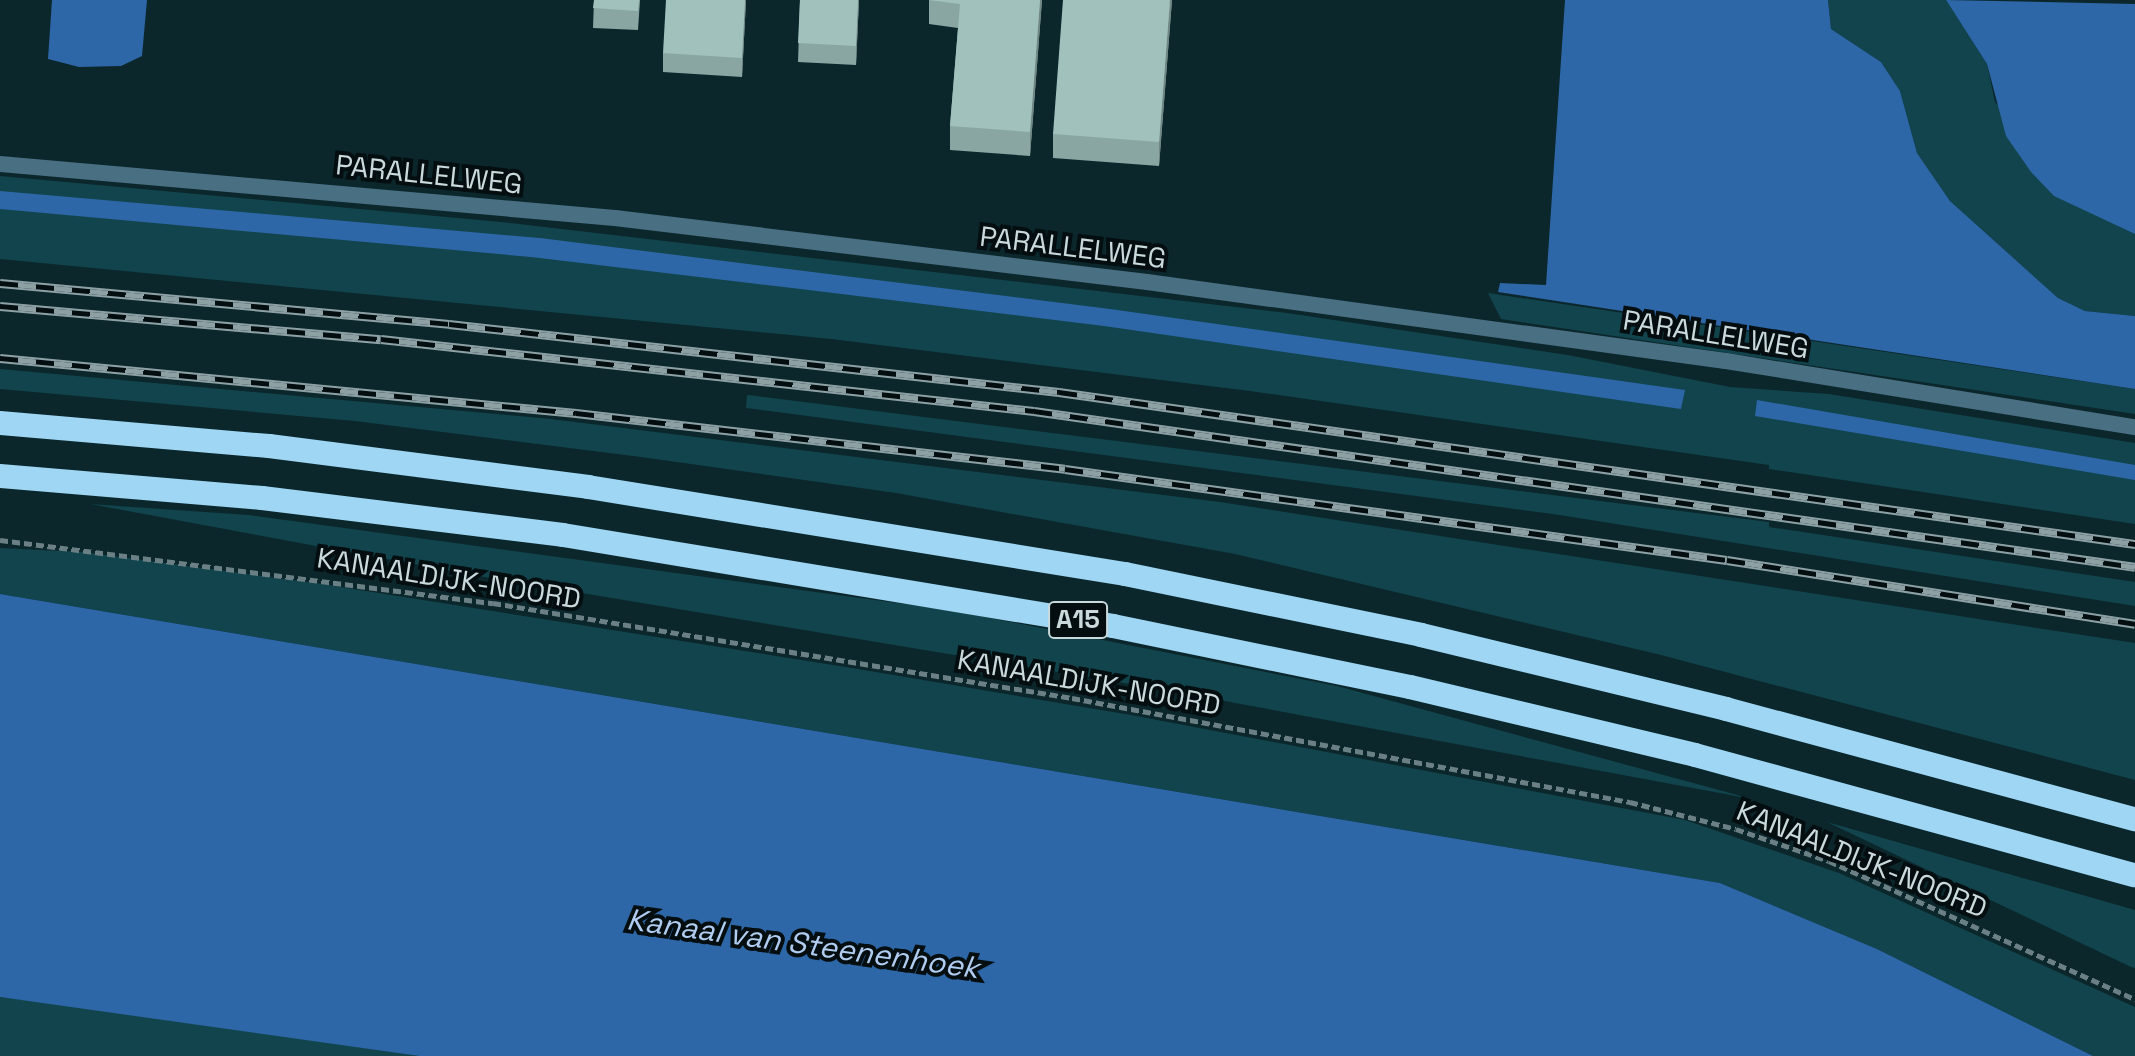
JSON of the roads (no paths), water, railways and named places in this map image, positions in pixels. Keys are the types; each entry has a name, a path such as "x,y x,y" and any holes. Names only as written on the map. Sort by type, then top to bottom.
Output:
{"highway":[{"name":"A15","path":"0,423 269,446 588,487 1125,574 1421,635 1711,705 2135,819"},
{"name":"A15","path":"0,476 262,498 563,535 1113,626 1410,687 1695,755 2135,875"}],"street":[{"name":"PARALLELWEG","path":"0,164 615,218 1147,282 1726,361 2135,427"}],"water":[{"path":"52,0 147,0 142,56 121,66 79,67 48,59"},
{"path":"1565,0 1828,0 1831,29 1881,62 1900,91 1917,153 1950,201 2058,298 2085,311 2135,316 2135,389 1498,292 1500,283 1546,285"},
{"path":"1946,0 2135,4 2135,234 2054,196 2031,172 2006,136 1987,64"},
{"path":"0,191 540,238 1110,309 1685,390 1681,409 1104,326 784,287 531,257 0,209"},
{"path":"1757,400 2135,465 2135,480 1755,416"},
{"name":"Kanaal van Steenenhoek","path":"0,594 1720,883 1877,949 2093,1056 419,1056 0,997"}],"railway":[{"path":"0,283 449,324 1059,392 2135,544"},
{"path":"0,306 381,339 1034,411 2135,567"},
{"path":"0,358 576,413 1065,469 1727,560 2135,624"}]}
